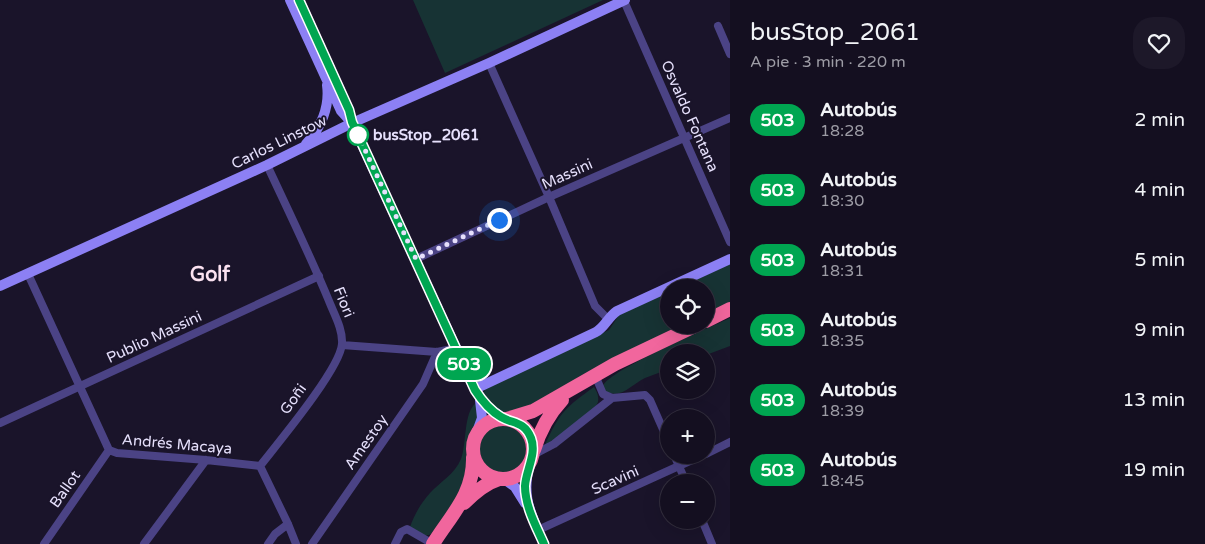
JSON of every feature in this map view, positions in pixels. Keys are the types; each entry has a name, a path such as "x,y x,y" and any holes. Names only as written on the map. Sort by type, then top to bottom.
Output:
{"highway":[{"path":"715,316 730,310"},
{"path":"433,544 468,489 473,476 473,453 476,436 486,424 494,420 533,411 633,354 677,334"},
{"path":"455,512 477,491 490,482 512,478 526,468 541,429 552,410 576,388"},
{"path":"505,419 514,421 526,430 530,437 532,456"},
{"path":"473,453 479,468 492,477 501,479"}],"main road":[{"path":"290,0 341,111 352,122"},
{"path":"299,0 349,110 352,122 477,392 488,408 505,419"},
{"name":"Carlos Linstow","path":"0,286 267,166 352,122 489,63 625,0"},
{"path":"303,147 318,128 325,113 327,94 325,76"},
{"path":"477,392 596,332 603,327 613,313 621,308 730,259"},
{"path":"476,436 482,418 477,392"},
{"path":"532,456 525,487 532,515 544,544"},
{"path":"501,479 515,487 532,515"}],"street":[{"name":"Osvaldo Fontana","path":"625,0 730,242"},
{"path":"718,26 730,54"},
{"path":"489,63 595,306 608,320"},
{"name":"Massini","path":"416,259 549,197 730,118"},
{"name":"Fiori","path":"267,166 319,276 341,331 342,345"},
{"name":"Andrés Macaya","path":"28,274 109,450 117,453 260,466"},
{"name":"Publio Massini","path":"0,422 319,276"},
{"path":"342,345 437,352 457,348"},
{"name":"Goñi","path":"260,466 306,406 336,362 342,345"},
{"name":"Amestoy","path":"312,544 423,384 437,352"},
{"path":"595,376 603,394 612,398 645,395 650,400 660,422"},
{"path":"532,456 554,444 612,398"},
{"name":"Scavini","path":"715,449 730,442"},
{"name":"Ballot","path":"44,544 109,450"},
{"path":"144,544 206,460"},
{"name":"Scavini","path":"538,530 683,464"},
{"path":"260,466 296,544"},
{"path":"679,466 682,474"},
{"path":"268,544 288,524"},
{"path":"706,529 712,544"},
{"path":"395,544 401,532 407,530 433,544"}],"green space":[{"path":"413,0 603,0 445,73"},
{"path":"730,264 730,303 715,310 715,279 698,279"},
{"path":"660,296 660,334 666,334 578,377 567,388 513,413 500,412 491,407 483,395 485,389 490,385 609,330 619,315"},
{"path":"730,318 730,346 715,352 715,344 674,344 696,334 715,334 715,325"},
{"path":"660,350 660,372 645,378 616,394 605,391 603,386 609,379"},
{"path":"594,387 598,398 595,407 574,425 545,445 564,412 576,400"},
{"path":"476,403 480,418 470,442 467,471 457,498 431,534 423,535 410,527 418,509 427,497 451,473 461,459 467,421"},
{"path":"503,423 513,425 521,431 527,439 529,449 527,459 521,467 513,473 503,475 493,473 485,467 479,459 477,449 479,439 485,431 493,425"}],"bus line":[{"name":"503","path":"299,0 349,110 352,122 475,390 488,408 504,419 521,425 530,437 533,444 533,452 525,487 532,515 544,544"}],"place":[{"name":"busStop_2061","path":"358,135"}],"district":[{"name":"Golf","path":"210,275"}],"route":[{"path":"358,135 416,259 499,220"}]}
